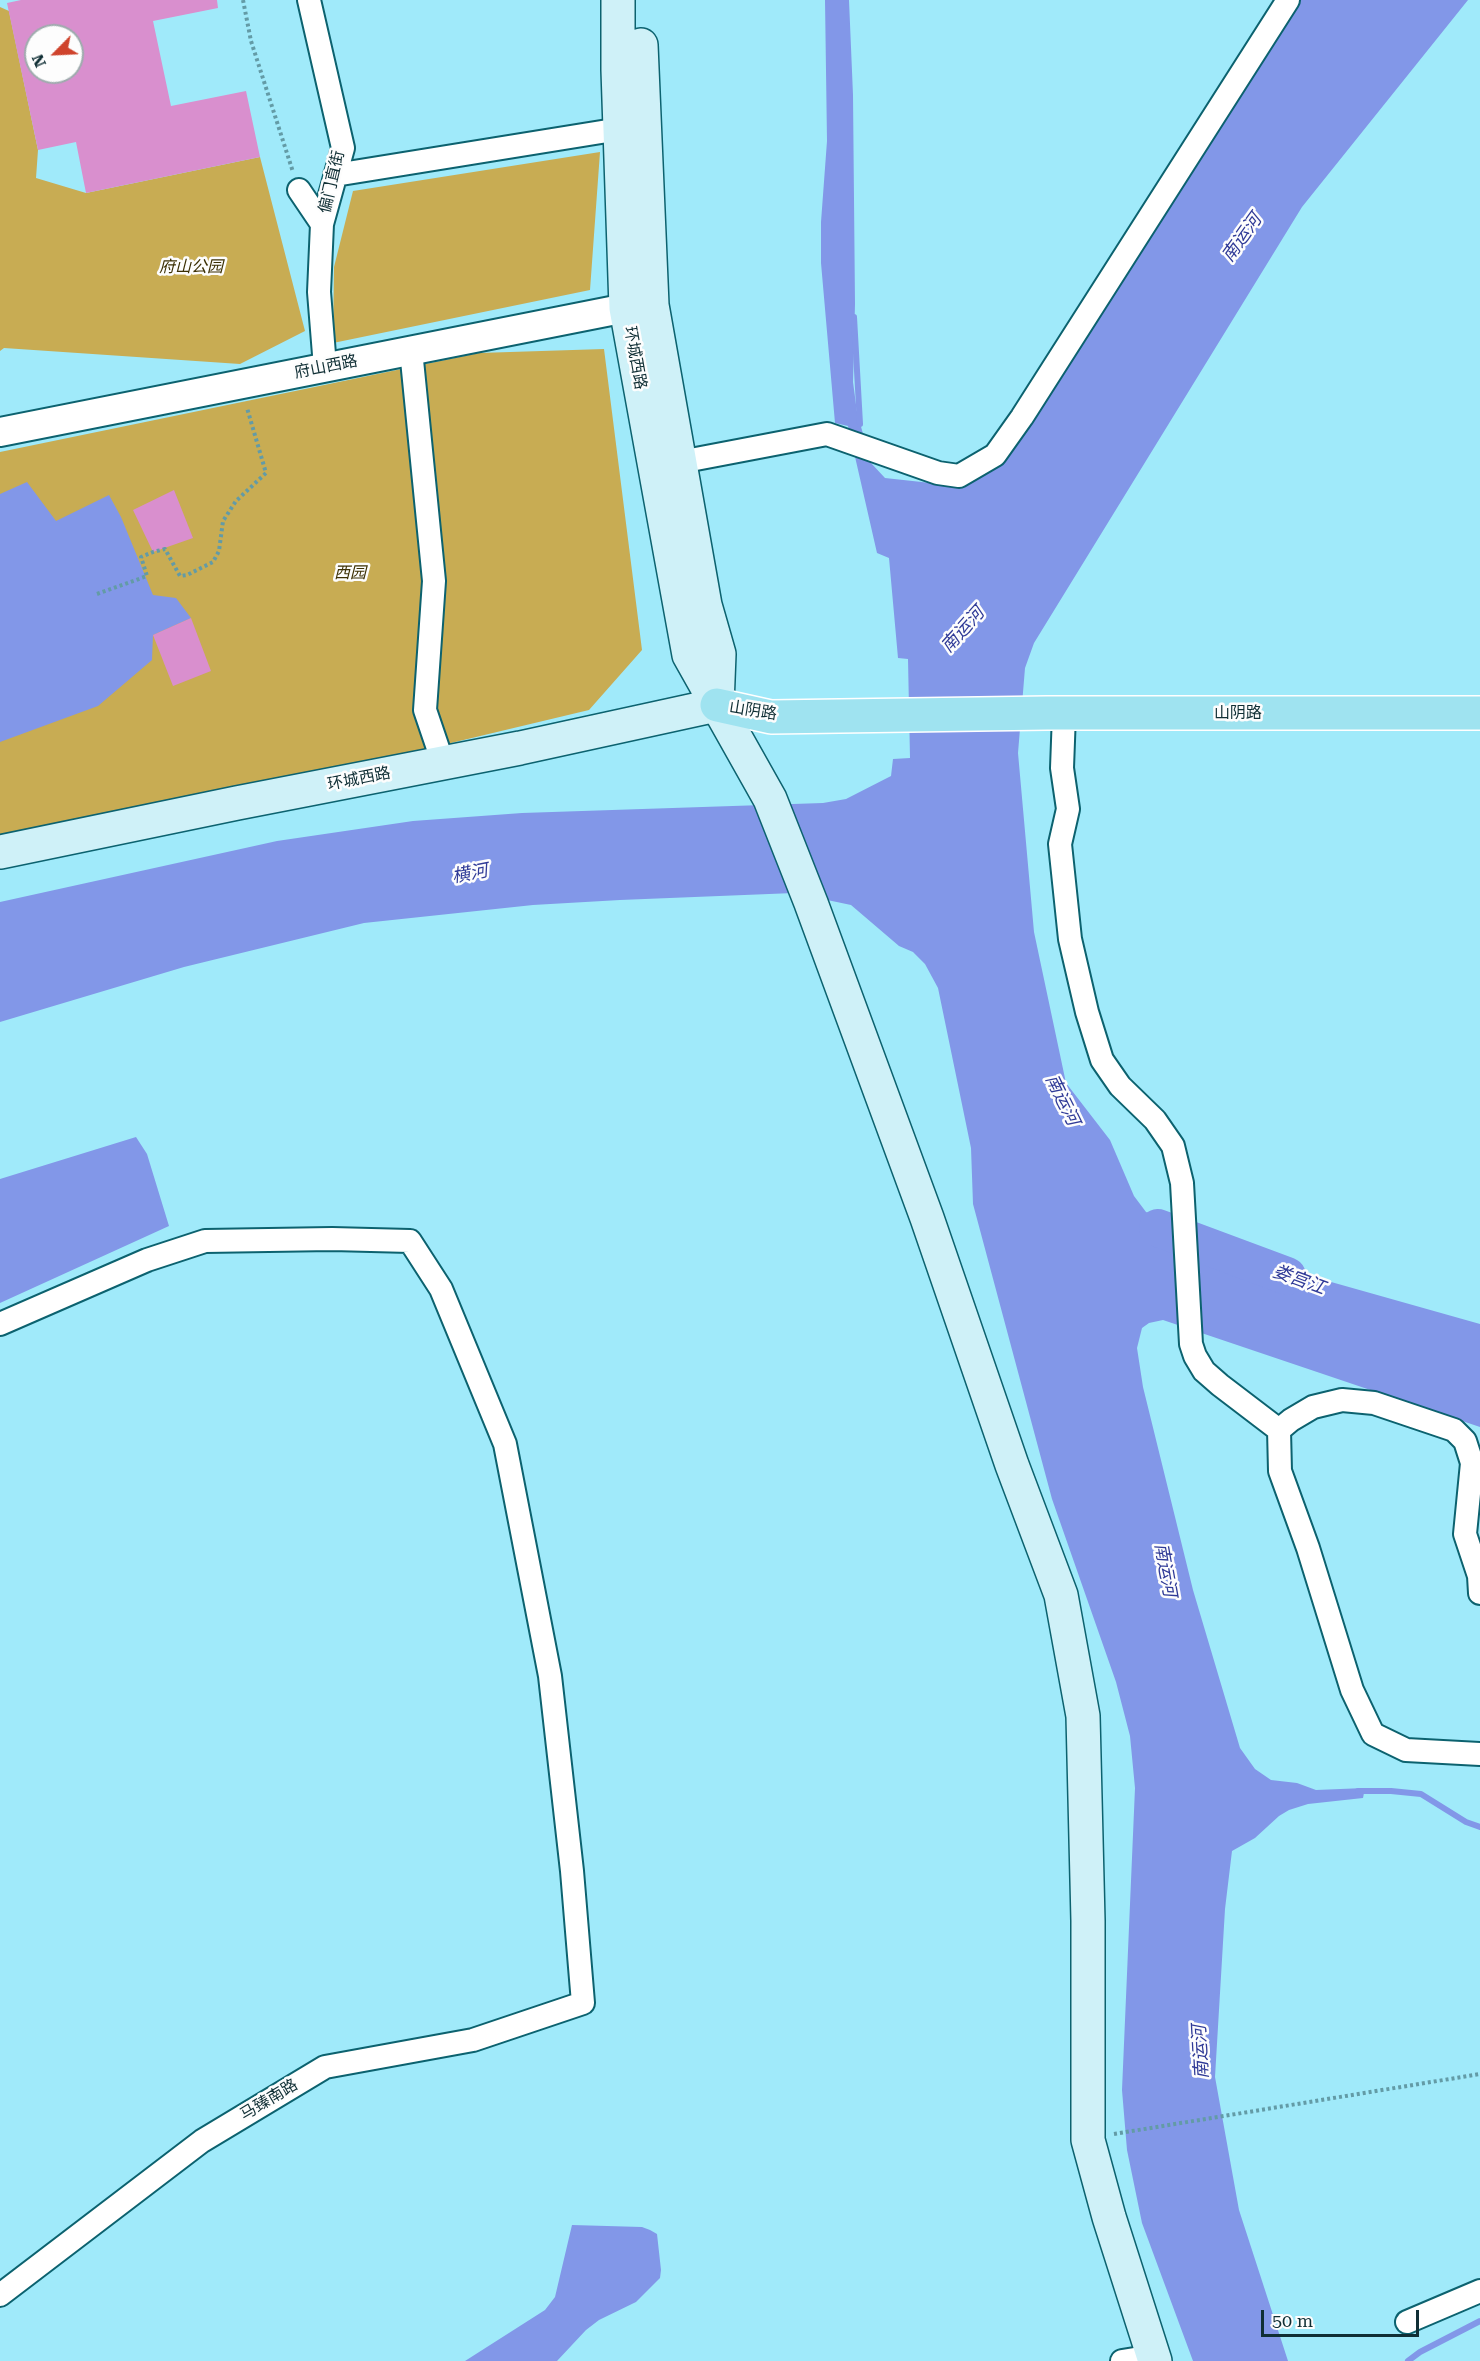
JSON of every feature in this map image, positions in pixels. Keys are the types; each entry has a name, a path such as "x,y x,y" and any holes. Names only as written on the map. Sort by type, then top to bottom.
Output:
{"main road":[{"name":"环城西路","path":"618,0 620,129 639,306 688,655 717,705"},
{"name":"环城西路","path":"641,0 639,306 680,462 705,605 719,654 717,705"},
{"name":"山阴路","path":"717,705 771,717 895,706 1480,693"},
{"name":"山阴路","path":"1024,704 1064,714 1480,713"},
{"name":"环城西路","path":"0,852 717,705"},
{"path":"717,705 770,799 811,903 923,1207 1012,1466 1061,1595 1083,1716 1088,1921 1088,2140 1143,2359"}],"street":[{"name":"偏门直街","path":"309,0 343,148 322,224 319,292 325,367"},
{"path":"680,462 826,434 938,473 959,476 995,455 1022,417 1288,0"},
{"path":"335,175 620,129"},
{"path":"299,190 322,224"},
{"name":"府山西路","path":"0,432 639,306"},
{"path":"411,350 435,581 425,710 443,763"},
{"path":"1064,714 1062,768 1068,809 1060,844 1070,939 1087,1012 1102,1060 1120,1086 1155,1120 1173,1146 1182,1183 1186,1221 1190,1331 1195,1356 1204,1371 1279,1430"},
{"name":"马臻南路","path":"0,1324 147,1260 205,1240 410,1241 441,1290 505,1444 550,1676 572,1871 583,2003 473,2040 325,2067 202,2141 0,2295"},
{"path":"1279,1430 1313,1407 1342,1400 1374,1403 1454,1430 1466,1441 1473,1463 1465,1534 1479,1576 1480,1593"},
{"path":"1279,1430 1280,1471 1308,1548 1352,1690 1373,1734 1406,1750 1480,1754"},
{"path":"1407,2322 1480,2291"}],"path":[{"path":"243,0 251,41 299,190"},
{"path":"97,594 147,576 141,557 153,552 165,549 180,576 187,575 213,562 219,551 223,521 236,501 266,473 239,384"},
{"path":"1119,2132 1480,2074"}],"green space":[{"name":"府山公园","path":"0,7 9,11 38,150 36,178 86,193 260,157 305,331 240,364 4,348 0,351"},
{"path":"600,152 590,290 333,343 334,267 353,191"},
{"name":"西园","path":"604,349 642,650 589,710 384,759 0,836 0,452 479,353"}],"water":[{"path":"825,0 849,0 853,95 855,304 853,382 857,412 871,463 885,478 949,485 970,481 1296,0 1468,0 1302,207 1034,643 1025,668 1018,753 1034,932 1066,1083 1110,1140 1134,1196 1146,1212 1207,1238 1207,1250 1278,1267 1480,1324 1480,1427 1163,1320 1149,1323 1142,1328 1137,1348 1143,1387 1193,1590 1240,1748 1255,1769 1271,1780 1297,1783 1316,1790 1365,1788 1363,1798 1308,1804 1289,1810 1255,1838 1232,1851 1225,1909 1215,2077 1239,2210 1288,2361 1193,2361 1142,2223 1127,2150 1122,2090 1135,1788 1130,1736 1116,1682 1052,1499 973,1204 971,1148 938,988 925,964 913,952 899,946 851,905 794,893 533,905 364,923 184,967 0,1022 0,902 277,841 413,821 522,813 823,803 846,799 891,776 893,759 910,758 908,659 898,658 889,558 877,553 848,426 835,423 821,263 821,222 827,141"},
{"path":"27,482 56,521 109,495 121,517 153,595 176,598 191,618 153,635 152,660 98,706 0,742 0,494"},
{"path":"136,1137 147,1154 169,1226 0,1303 0,1179"},
{"path":"572,2225 642,2227 657,2234 660,2278 636,2302 599,2320 586,2330 557,2361 465,2361 545,2310 555,2297"}],"building":[{"path":"21,0 217,0 218,8 153,21 171,106 246,91 260,157 86,193 76,142 38,150 24,84 84,84 84,24 24,24 24,84 7,3"},
{"path":"174,490 193,538 153,552 133,510"},
{"path":"191,618 211,671 173,686 153,635"}],"waterway":[{"path":"854,317 860,424"},
{"name":"娄宫江","path":"1158,1228 1287,1276"},
{"path":"1358,1791 1421,1794 1466,1822 1480,1827"},
{"path":"1408,2361 1420,2352 1480,2321"}],"water label":[{"name":"南运河","path":"1242,238"},
{"name":"南运河","path":"963,630"},
{"name":"横河","path":"470,874"},
{"name":"南运河","path":"1062,1100"},
{"name":"南运河","path":"1165,1570"},
{"name":"南运河","path":"1201,2052"}]}
